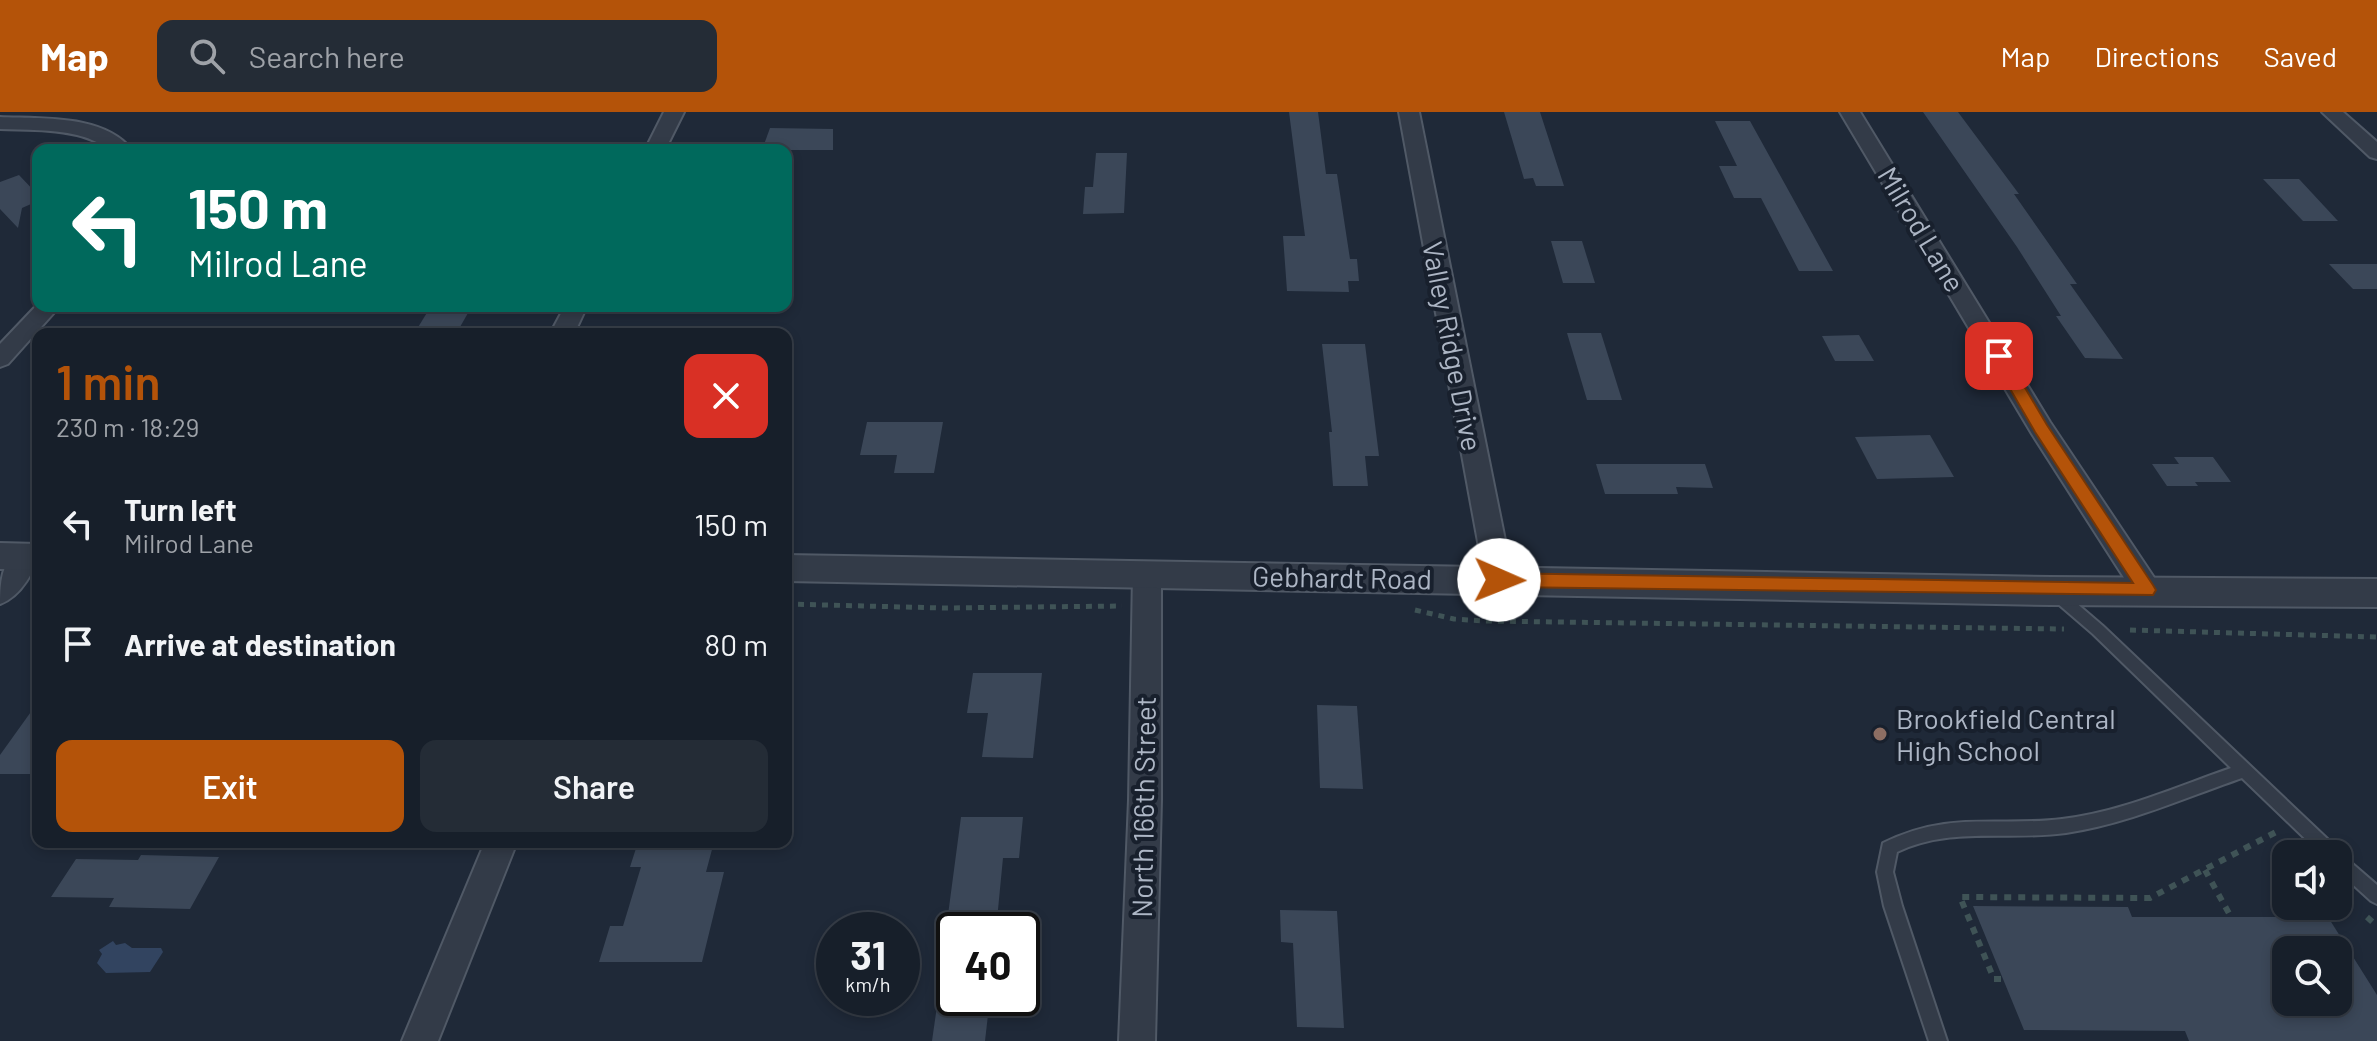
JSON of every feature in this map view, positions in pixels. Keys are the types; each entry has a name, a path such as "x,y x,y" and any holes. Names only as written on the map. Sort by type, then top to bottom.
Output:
{"street":[{"path":"658,144 674,112"},
{"name":"Valley Ridge Drive","path":"1409,112 1499,580"},
{"name":"Milrod Lane","path":"1850,112 2041,428 2147,590"},
{"path":"2332,112 2377,153"},
{"path":"0,123 82,129 113,144"},
{"path":"0,359 43,312"},
{"path":"0,593 22,556"},
{"name":"Gebhardt Road","path":"792,568 1147,590 1499,580 2051,591 2377,593"},
{"name":"North 166th Street","path":"1137,1041 1145,800 1147,590"},
{"path":"420,1041 499,848"}],"lane":[{"path":"2051,591 2098,630 2317,840"},
{"path":"1938,1041 1893,906 1885,872 1889,848 1911,835 1938,830 2075,824 2140,808 2244,770"},
{"path":"2352,873 2377,896"}],"path":[{"path":"792,604 957,608 1147,590"},
{"path":"1403,609 1454,619 1485,621 2377,637"},
{"path":"2001,979 1994,979 1960,897 2150,898 2279,831"},
{"path":"2205,870 2231,917"}],"water":[{"path":"113,941 116,945 125,943 132,948 161,948 163,952 150,972 106,973 97,963 102,954 99,950"}],"building":[{"path":"1289,112 1318,112 1326,174 1337,174 1350,259 1357,259 1359,281 1348,281 1349,292 1287,291 1283,236 1305,236"},
{"path":"1504,112 1540,112 1564,186 1536,186 1533,178 1524,179"},
{"path":"1923,112 1958,112 2019,194 2014,194 2077,284 2070,284 2123,359 2085,358 2056,316 2061,316 2017,247"},
{"path":"1715,121 1750,121 1833,271 1799,271 1761,198 1734,198 1719,166 1737,166"},
{"path":"770,128 833,129 833,150 792,150 792,144 764,144"},
{"path":"1096,153 1127,153 1124,213 1083,214 1085,187 1093,187"},
{"path":"19,175 32,189 32,204 22,208 18,228 0,209 0,182"},
{"path":"2263,179 2299,179 2338,221 2303,221"},
{"path":"1551,241 1582,241 1595,283 1563,283"},
{"path":"2329,264 2377,264 2377,289 2353,289"},
{"path":"427,312 469,312 459,328 418,328"},
{"path":"1567,333 1601,333 1622,400 1587,400"},
{"path":"1859,335 1874,361 1835,361 1822,336"},
{"path":"1322,344 1365,344 1379,456 1365,456 1368,486 1333,486 1329,432 1332,432"},
{"path":"867,422 943,422 934,473 894,473 897,455 860,455"},
{"path":"1930,435 1954,477 1877,479 1855,437"},
{"path":"2174,457 2213,457 2231,482 2167,486 2152,464 2179,464"},
{"path":"1596,464 1705,464 1713,488 1676,487 1678,494 1605,494"},
{"path":"973,673 1042,673 1033,758 982,757 988,713 967,713"},
{"path":"1317,705 1357,706 1363,789 1320,788"},
{"path":"32,710 32,774 0,774 0,755"},
{"path":"961,817 1023,817 1019,858 1003,858 998,912 948,912"},
{"path":"636,848 712,848 706,872 724,872 702,962 599,962 610,926 623,926 641,867 630,867"},
{"path":"141,855 219,857 190,909 109,907 114,898 51,897 76,859 138,860"},
{"path":"1973,906 2128,907 2132,917 2330,920 2340,936 2272,936 2272,1016 2352,1016 2352,955 2377,995 2377,1041 2189,1041 2185,1031 2024,1030"},
{"path":"1280,910 1337,911 1344,1028 1297,1027 1293,943 1281,942"},
{"path":"936,1013 936,1016 988,1016 985,1041 932,1041"}],"place":[{"name":"Brookfield Central High School","path":"1880,734"}],"route":[{"path":"1499,580 2051,591 2147,590 2041,428 1999,356"}]}
